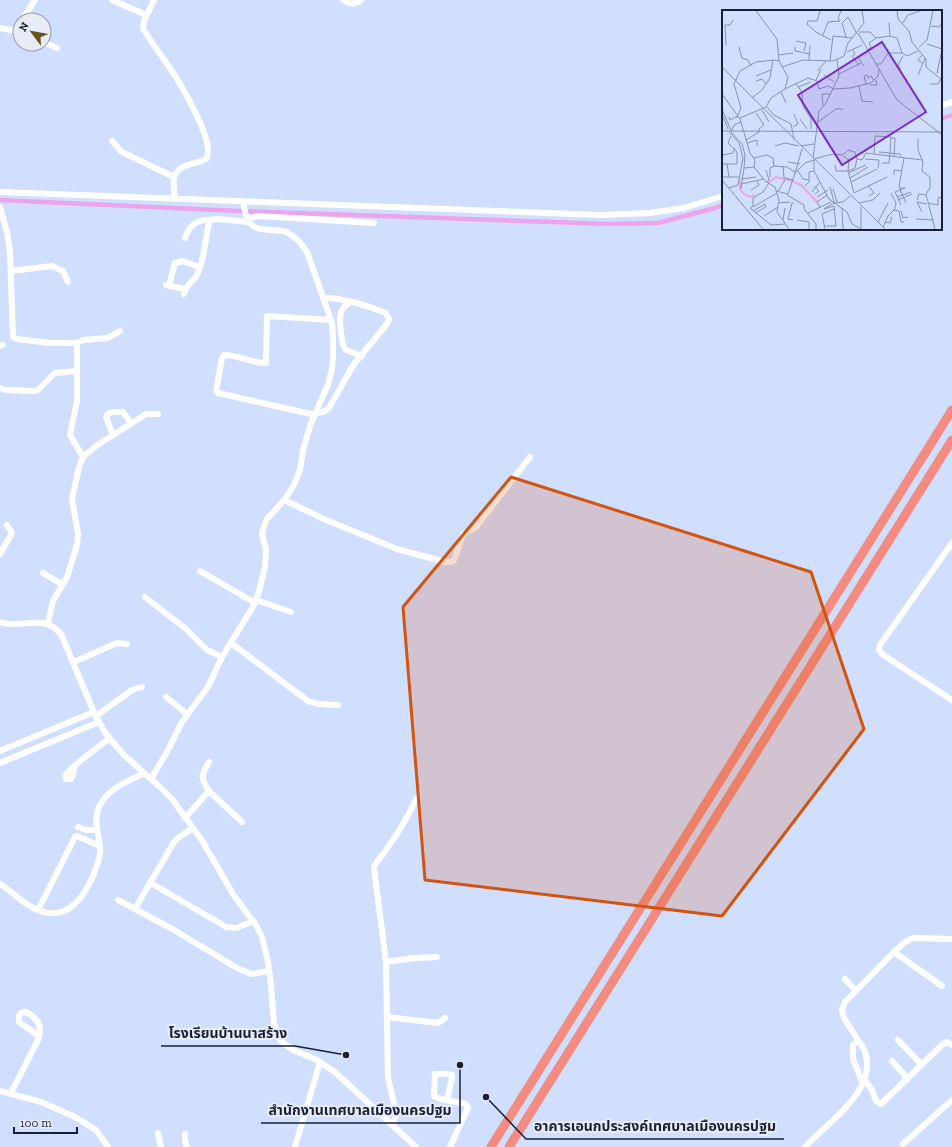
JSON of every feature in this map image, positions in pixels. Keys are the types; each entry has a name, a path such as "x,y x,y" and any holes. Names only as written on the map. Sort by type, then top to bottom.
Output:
{"highway":[{"path":"491,1147 952,410"},
{"path":"509,1147 952,440"}],"street":[{"path":"27,12 35,0"},
{"path":"112,0 146,15"},
{"path":"154,0 146,15 143,28 170,67 202,126 208,144 208,154 206,159 182,167 174,178 175,199"},
{"path":"343,0 352,4 362,0"},
{"path":"0,28 12,31"},
{"path":"52,46 57,48"},
{"path":"942,106 952,102"},
{"path":"112,141 122,152 174,178"},
{"path":"0,192 175,199 244,205 601,216 650,214 684,208 722,196"},
{"path":"151,779 187,714 208,687 222,657 255,602 266,563 266,550 262,534 263,529 267,519 291,491 297,479 306,438 328,385 332,369 333,340 331,320 306,252 298,240 286,232 257,228 253,226 248,219 244,205"},
{"path":"0,207 7,232 11,271 13,337 17,339 50,343 77,343 83,340 108,338 120,331"},
{"path":"185,238 190,228 197,222 204,219 248,219 258,216 374,224"},
{"path":"200,267 183,261 175,263 168,285 184,291 197,274 200,267 210,220"},
{"path":"11,271 52,266 63,271 68,282"},
{"path":"323,298 332,298 350,302 383,311 389,316 387,324 354,364 329,408 323,412 315,414 218,393 216,391 224,354 263,364 266,363 267,316 331,320"},
{"path":"350,302 345,306 340,315 342,343 344,349 362,356"},
{"path":"77,343 77,401 70,435 83,457"},
{"path":"0,388 5,390 35,391 38,390 55,373 77,371"},
{"path":"113,435 106,417 108,414 124,413 132,423"},
{"path":"48,623 53,601 71,567 77,545 78,530 73,512 72,499 77,474 83,457 96,446 146,414 158,414"},
{"path":"284,500 326,520 397,549 445,562 451,562 454,560 464,534 476,527 530,457"},
{"path":"0,554 2,545 12,533 7,525"},
{"path":"952,543 904,609 880,645 879,650 882,654 952,700"},
{"path":"200,571 255,602 291,612"},
{"path":"43,573 54,579 61,587"},
{"path":"145,597 181,624 207,650 222,657"},
{"path":"0,622 9,624 38,622 48,623 56,628 61,634 95,714 110,739 124,755 172,799 215,860 233,894 254,921 262,937 269,971 274,1024 278,1037 293,1050 320,1062 336,1073 416,1147"},
{"path":"74,662 117,643 127,644"},
{"path":"231,643 308,700 318,704 338,705"},
{"path":"0,751 95,714 132,690 142,687"},
{"path":"166,697 187,714"},
{"path":"0,763 99,722"},
{"path":"74,766 110,739"},
{"path":"209,762 202,777 203,782 209,791 242,822"},
{"path":"0,884 38,910 48,913 63,912 71,908 84,894 96,869 100,846 96,816 102,801 117,787 144,773"},
{"path":"185,818 209,791"},
{"path":"392,1124 396,1117 396,1112 388,1078 386,962 374,866 385,852 404,822 416,799"},
{"path":"78,827 86,830 97,830"},
{"path":"135,909 174,842 193,828"},
{"path":"38,910 75,837 77,836 100,846"},
{"path":"151,883 226,927 236,928 254,921"},
{"path":"118,900 174,930 236,968 251,974 269,971"},
{"path":"805,1147 848,1104 864,1082 868,1065 867,1057 865,1051 844,1018 842,1010 846,1002 905,942 913,938 952,939"},
{"path":"894,952 942,986"},
{"path":"386,962 415,958 437,958"},
{"path":"845,979 856,991"},
{"path":"387,1017 438,1023 446,1018"},
{"path":"11,1093 39,1036"},
{"path":"898,1040 922,1065"},
{"path":"858,1041 853,1045 853,1059 864,1082 872,1090 876,1101 881,1104 943,1044 947,1042 952,1045"},
{"path":"892,1061 908,1079"},
{"path":"294,1147 320,1062"},
{"path":"447,1100 452,1075 435,1074 434,1096 447,1100 466,1104 468,1108 450,1147"},
{"path":"0,1090 41,1102 80,1120 96,1130 108,1147"},
{"path":"903,1144 952,1100"},
{"path":"158,1134 161,1147"},
{"path":"185,1134 187,1147"}],"highlighted area":[{"path":"511,477 811,572 864,729 722,916 425,880 403,607"}],"waterway":[{"path":"942,119 952,115"},
{"path":"0,200 239,211 609,224 658,223 722,205"}],"place":[{"name":"โรงเรียนบ้านนาสร้าง","path":"346,1055"},
{"name":"สำนักงานเทศบาลเมืองนครปฐม","path":"460,1065"},
{"name":"อาคารเอนกประสงค์เทศบาลเมืองนครปฐม","path":"486,1097"}]}
